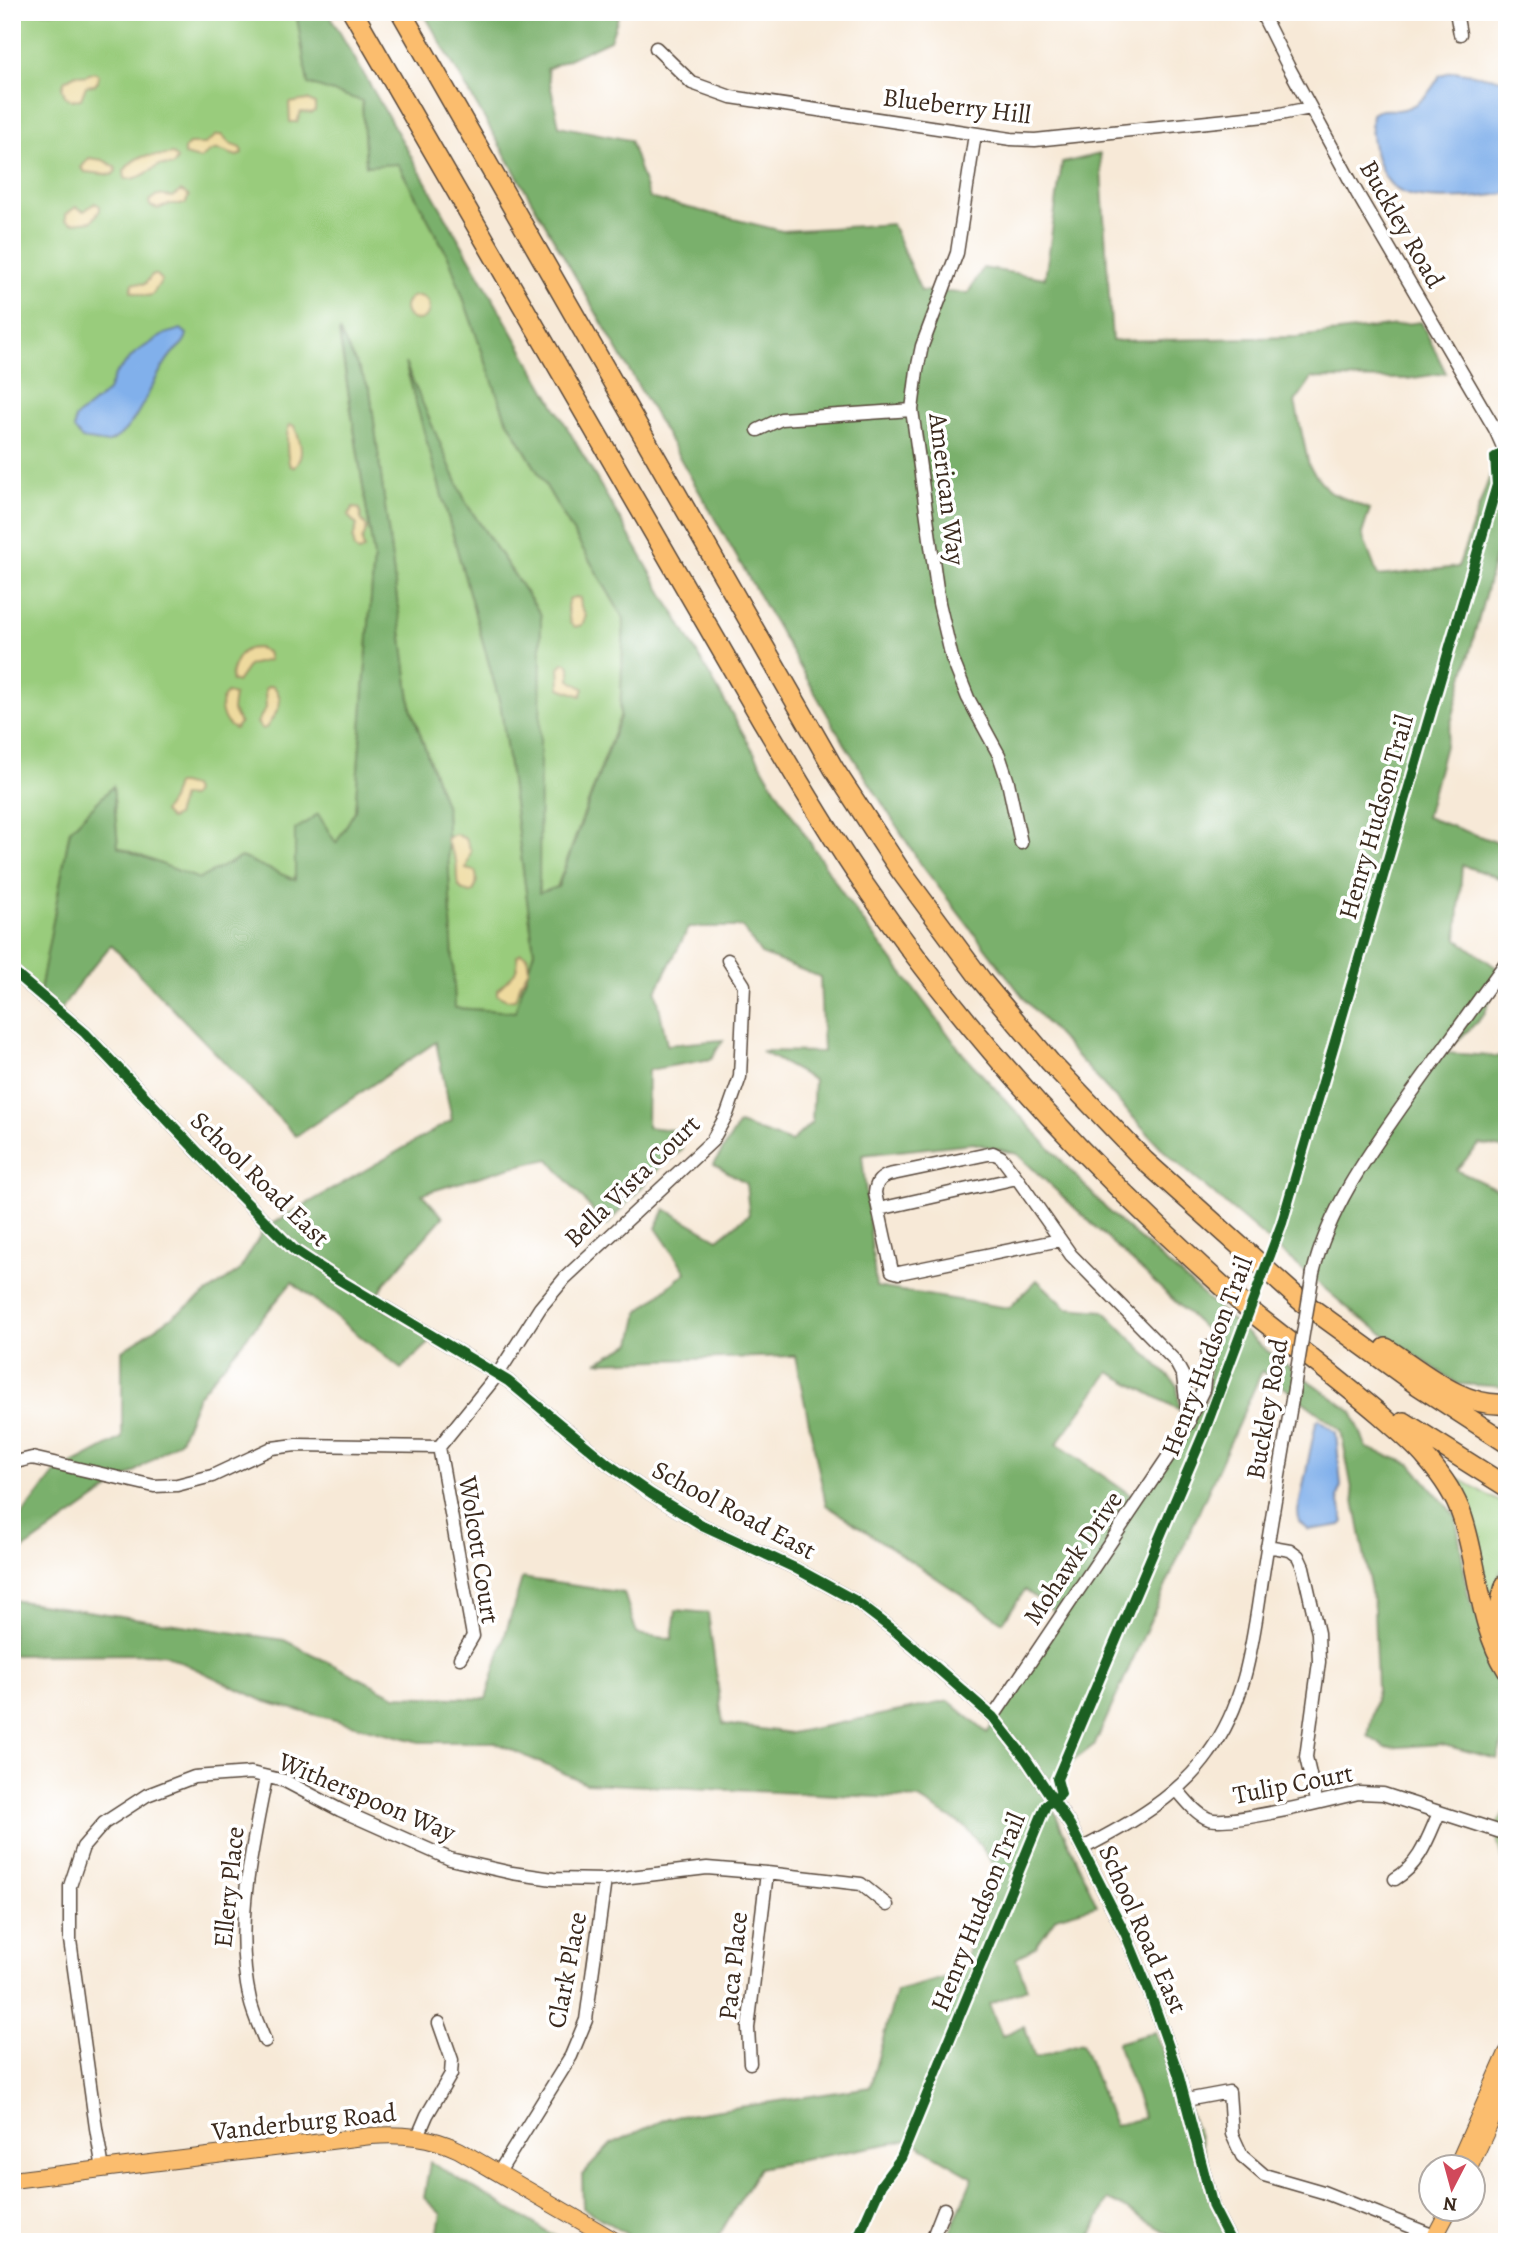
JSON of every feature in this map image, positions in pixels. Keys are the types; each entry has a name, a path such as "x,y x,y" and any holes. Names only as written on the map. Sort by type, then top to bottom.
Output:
{"highway":[{"path":"353,12 782,753 882,910 976,1033 1091,1161 1248,1308 1341,1381 1414,1444 1433,1467 1456,1502 1463,1520 1489,1629 1507,1670"},
{"path":"401,12 834,769 900,870 982,981 1088,1104 1145,1161 1300,1300 1371,1353 1507,1443"},
{"path":"1279,1279 1302,1289 1387,1349 1456,1393 1482,1403 1507,1404"},
{"path":"1341,1381 1507,1487"},
{"path":"1507,1582 1501,1601 1501,1613 1507,1638"}],"main road":[{"path":"1463,2152 1507,2053"},
{"path":"1477,2152 1507,2087"},
{"name":"Vanderburg Road","path":"12,2180 371,2136 418,2136 444,2143 499,2172 617,2242"},
{"path":"1431,2239 1436,2222"},
{"path":"1431,2239 1441,2222"}],"street":[{"name":"Buckley Road","path":"1261,12 1310,108 1495,429 1507,456"},
{"path":"1456,12 1460,34"},
{"name":"Blueberry Hill","path":"656,48 692,83 731,97 1011,139 1035,140 1275,115 1310,108"},
{"name":"American Way","path":"975,134 957,253 922,346 912,410 939,603 952,658 968,698 999,755 1008,782 1021,843"},
{"path":"758,430 781,419 912,410"},
{"name":"Bella Vista Court","path":"439,1447 498,1374 540,1308 565,1278 712,1141 727,1114 740,1077 744,985 729,960"},
{"name":"Buckley Road","path":"1083,1848 1128,1824 1177,1790 1210,1753 1234,1710 1248,1662 1313,1273 1326,1229 1348,1188 1399,1111 1507,961"},
{"name":"School Road East","path":"12,971 85,1032 294,1250 498,1374 526,1394 608,1464 651,1494 702,1525 795,1567 854,1600 896,1632 993,1717 1026,1759 1070,1825 1134,1952 1186,2100 1213,2207 1231,2242"},
{"path":"1060,1240 895,1273 888,1258 876,1187 881,1178 888,1175 993,1153 1001,1157 1079,1264 1175,1361 1183,1376 1189,1423"},
{"path":"878,1209 1017,1178"},
{"name":"Mohawk Drive","path":"993,1717 1189,1423 1203,1390 1208,1347"},
{"path":"12,1462 32,1458 154,1486 177,1485 212,1476 272,1448 296,1445 439,1447"},
{"name":"Wolcott Court","path":"439,1447 473,1636 460,1658"},
{"path":"1267,1546 1290,1550 1298,1556 1318,1633 1319,1662 1306,1757 1316,1801"},
{"name":"Witherspoon Way","path":"103,2169 70,1940 70,1886 83,1847 104,1823 147,1795 194,1777 251,1773 285,1781 340,1810 450,1859 512,1874 553,1879 605,1880 707,1868 861,1884 887,1905"},
{"name":"Ellery Place","path":"265,2041 250,2001 243,1947 248,1876 266,1777"},
{"name":"Tulip Court","path":"1177,1790 1198,1812 1208,1819 1218,1821 1370,1793 1382,1794 1507,1834"},
{"path":"1395,1879 1409,1871 1417,1861 1439,1813"},
{"name":"Paca Place","path":"750,2063 748,2028 766,1873"},
{"name":"Clark Place","path":"499,2172 571,2056 586,2020 605,1880"},
{"path":"418,2136 451,2074 452,2060 439,2023"},
{"path":"1186,2100 1229,2092 1233,2134 1242,2156 1264,2175 1323,2192 1431,2239"},
{"path":"931,2242 944,2208"}],"green space":[{"path":"12,12 296,12 362,101 366,166 398,163 449,258 505,416 624,619 620,716 557,887 536,913 541,615 466,503 407,370 501,707 534,951 515,1012 455,1008 446,808 411,708 370,390 339,334 374,557 355,811 341,835 339,845 295,830 295,881 241,857 199,880 118,847 113,787 70,830 40,991 12,975"},
{"path":"296,12 328,12 770,780 847,900 964,1055 1110,1213 1262,1347 1352,1412 1367,1448 1411,1464 1456,1517 1468,1594 1507,1688 1507,1730 1497,1759 1440,1744 1386,1748 1368,1736 1377,1690 1374,1608 1341,1430 1262,1371 1095,1744 1042,1785 1097,1905 1056,1917 1036,1946 1016,1959 1027,1988 989,2004 1002,2036 1024,2026 1035,2058 1082,2043 1114,2125 1144,2118 1117,2043 1155,2032 1197,2131 1233,2242 1183,2242 1108,2199 1088,2242 946,2242 973,2177 909,2140 759,2168 715,2242 640,2242 583,2208 582,2175 611,2144 668,2118 870,2087 896,1991 960,1974 996,1867 967,1828 919,1799 586,1783 494,1742 420,1742 266,1702 164,1654 12,1655 12,1600 284,1640 395,1696 486,1699 522,1578 624,1593 637,1634 672,1639 676,1610 708,1613 723,1724 791,1733 949,1701 987,1733 1063,1618 1025,1590 1003,1622 826,1505 795,1356 597,1362 632,1343 639,1312 686,1272 656,1228 665,1209 718,1239 749,1214 746,1183 714,1164 739,1124 791,1142 812,1122 814,1080 761,1051 823,1052 820,977 761,954 742,927 689,927 656,991 667,1045 723,1040 711,1059 648,1070 647,1127 681,1131 682,1150 661,1166 606,1226 549,1159 511,1167 422,1194 443,1217 384,1284 375,1303 435,1338 401,1369 292,1282 198,1396 180,1440 14,1556 12,1567 12,1528 55,1473 122,1438 122,1351 239,1271 265,1228 452,1120 436,1042 296,1136 111,945 60,1011 40,991 70,830 113,786 118,847 199,879 241,857 295,880 295,830 318,814 336,843 355,811 374,557 339,331 370,390 411,708 446,808 455,1008 515,1012 534,951 501,707 405,363 466,503 541,615 539,893 558,887 620,717 624,619 505,416 449,258 398,164 366,166 362,101 308,84","holes":["973,1143 1017,1154 1211,1335 1208,1398 1138,1500 1057,1444 1109,1372 1180,1410 1177,1385 1104,1311 1067,1308 1037,1280 1009,1308 876,1287 862,1155"]},
{"path":"423,12 620,12 610,40 547,69 559,126 630,140 649,198 782,231 892,224 921,291 968,293 983,268 1045,278 1062,163 1100,154 1112,341 1297,337 1421,322 1446,373 1407,379 1312,378 1295,402 1309,466 1329,492 1370,509 1362,534 1378,576 1458,567 1507,427 1507,512 1426,817 1507,846 1507,881 1462,865 1457,939 1501,971 1484,1015 1445,1053 1507,1057 1507,1149 1480,1144 1456,1170 1507,1194 1507,1387 1458,1384 1357,1316 1167,1154 1027,1002 920,863 841,738"},
{"path":"1447,1472 1507,1506 1507,1567 1500,1572 1492,1614"},
{"path":"1507,1807 1507,1881 1495,1829"},
{"path":"430,2162 565,2242 436,2242 441,2214 424,2198"}],"sand":[{"path":"94,72 99,75 98,81 95,85 86,86 81,99 71,100 65,96 62,87 65,80 76,74 85,76"},
{"path":"307,100 315,104 315,111 301,112 297,122 290,122 289,103"},
{"path":"217,135 222,135 232,145 241,148 242,154 237,156 215,150 200,159 184,155 184,149 189,144 205,144"},
{"path":"173,154 177,159 173,166 160,165 139,177 125,179 124,171 140,157"},
{"path":"89,158 103,160 115,167 116,171 112,175 85,172 81,168"},
{"path":"181,191 189,196 185,204 170,204 158,209 150,206 149,201 157,195 172,197"},
{"path":"95,203 100,206 100,210 92,221 72,223 66,220 66,214 76,207 84,211"},
{"path":"152,275 157,275 162,280 152,295 146,296 131,291 133,283 145,284"},
{"path":"417,296 425,300 429,308 425,316 417,320 409,316 405,308 409,300"},
{"path":"290,425 294,426 301,447 300,458 294,467 290,466 287,451"},
{"path":"353,508 360,509 361,519 367,528 362,541 364,549 359,552 355,549 353,539 357,525 348,516"},
{"path":"580,598 586,616 582,625 575,627 570,623 567,606 569,599"},
{"path":"258,648 267,652 269,660 249,665 237,682 232,682 233,669 240,655 247,649"},
{"path":"563,663 570,667 570,680 584,689 581,696 560,688 559,668"},
{"path":"274,687 278,693 280,703 266,728 262,729 257,723 266,708 265,689"},
{"path":"227,693 234,695 232,710 240,723 235,729 227,723 222,713 222,702"},
{"path":"176,784 192,787 194,792 191,797 182,796 176,816 170,819 163,812 171,800"},
{"path":"455,834 466,839 471,851 466,869 475,871 477,880 471,893 458,885 456,861 446,839"},
{"path":"521,953 527,956 529,969 515,999 507,1000 497,995 497,991 515,972 517,956"}],"water":[{"path":"1454,71 1507,82 1507,192 1504,194 1451,199 1423,198 1401,192 1380,168 1372,134 1372,114 1381,110 1405,109 1418,103 1440,75"},
{"path":"181,329 187,334 184,341 164,365 127,428 107,443 82,439 74,429 75,418 108,391 115,374 136,352 165,334"},
{"path":"1318,1419 1336,1432 1341,1486 1338,1498 1344,1522 1341,1525 1309,1530 1299,1522 1298,1511"}],"cycle path":[{"name":"Henry Hudson Trail","path":"856,2242 881,2185 901,2158 1046,1805 1061,1794 1057,1779 1203,1435 1282,1223 1497,485 1495,457 1507,451"},
{"path":"12,971 85,1033 294,1250 508,1381 608,1464 651,1494 702,1525 795,1568 854,1600 896,1632 993,1717 1026,1759 1070,1825 1126,1935 1178,2073 1213,2207 1231,2242"}]}
